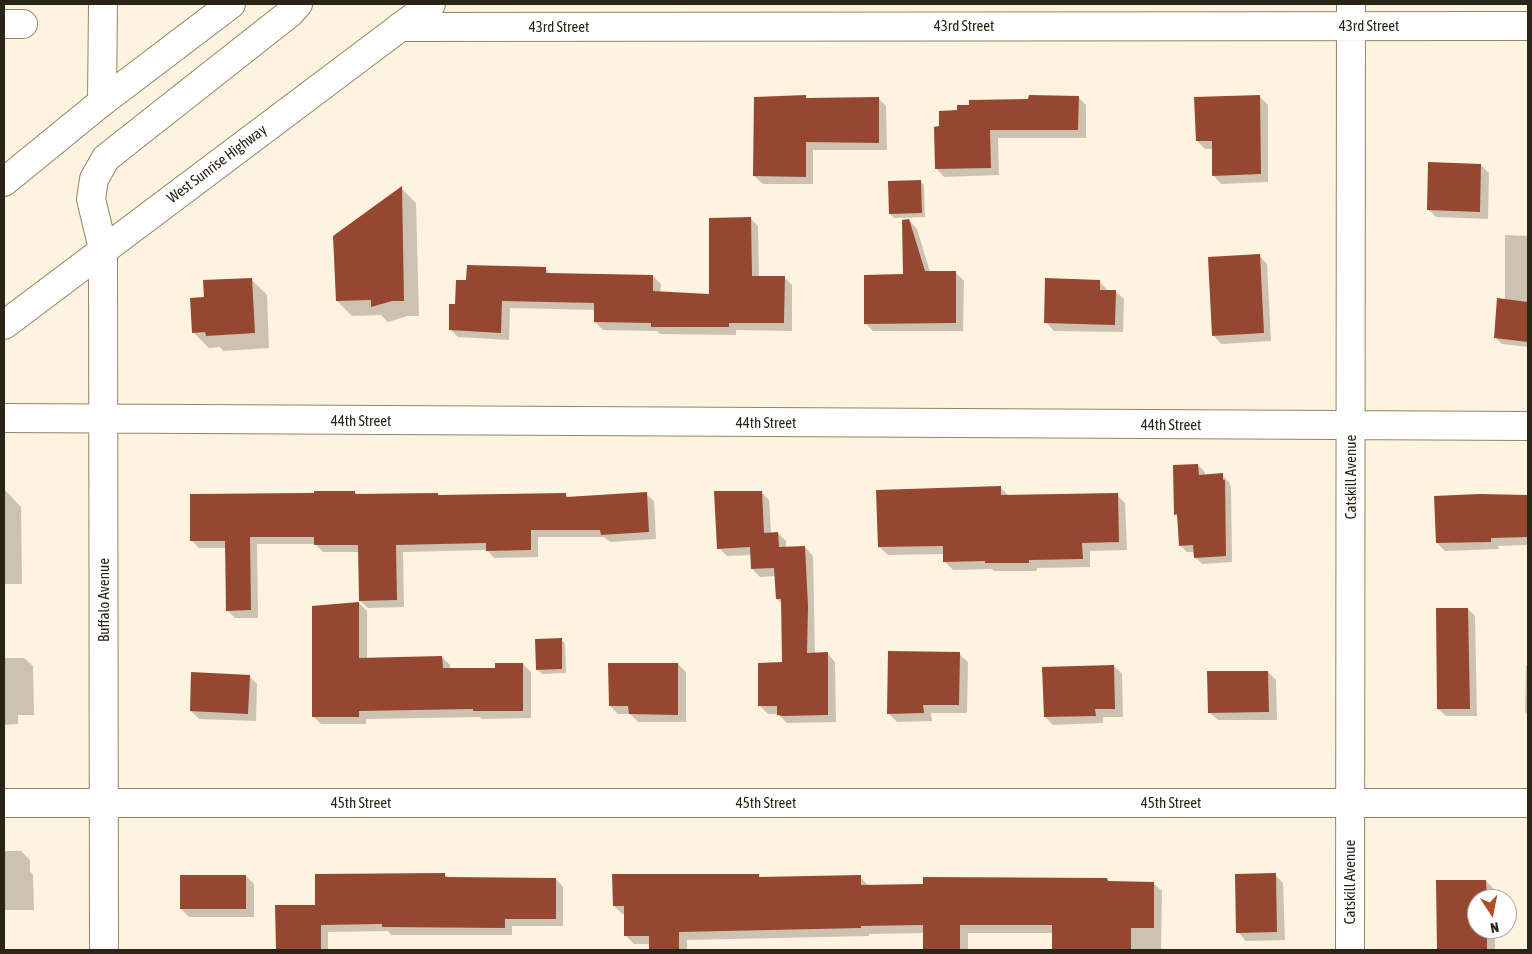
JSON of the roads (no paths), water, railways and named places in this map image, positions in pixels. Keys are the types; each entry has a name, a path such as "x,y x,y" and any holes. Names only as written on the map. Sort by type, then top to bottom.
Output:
{"main road":[{"path":"102,102 103,4"},
{"path":"4,182 102,102 231,4"},
{"name":"Buffalo Avenue","path":"104,950 103,249 91,199 94,179 106,158 290,13 298,4"},
{"name":"West Sunrise Highway","path":"4,325 431,4"},
{"name":"43rd Street","path":"400,27 1352,15 1528,26"},
{"name":"Catskill Avenue","path":"1350,950 1352,15"},
{"name":"44th Street","path":"4,418 1528,426"},
{"name":"45th Street","path":"4,803 1528,803"}]}
